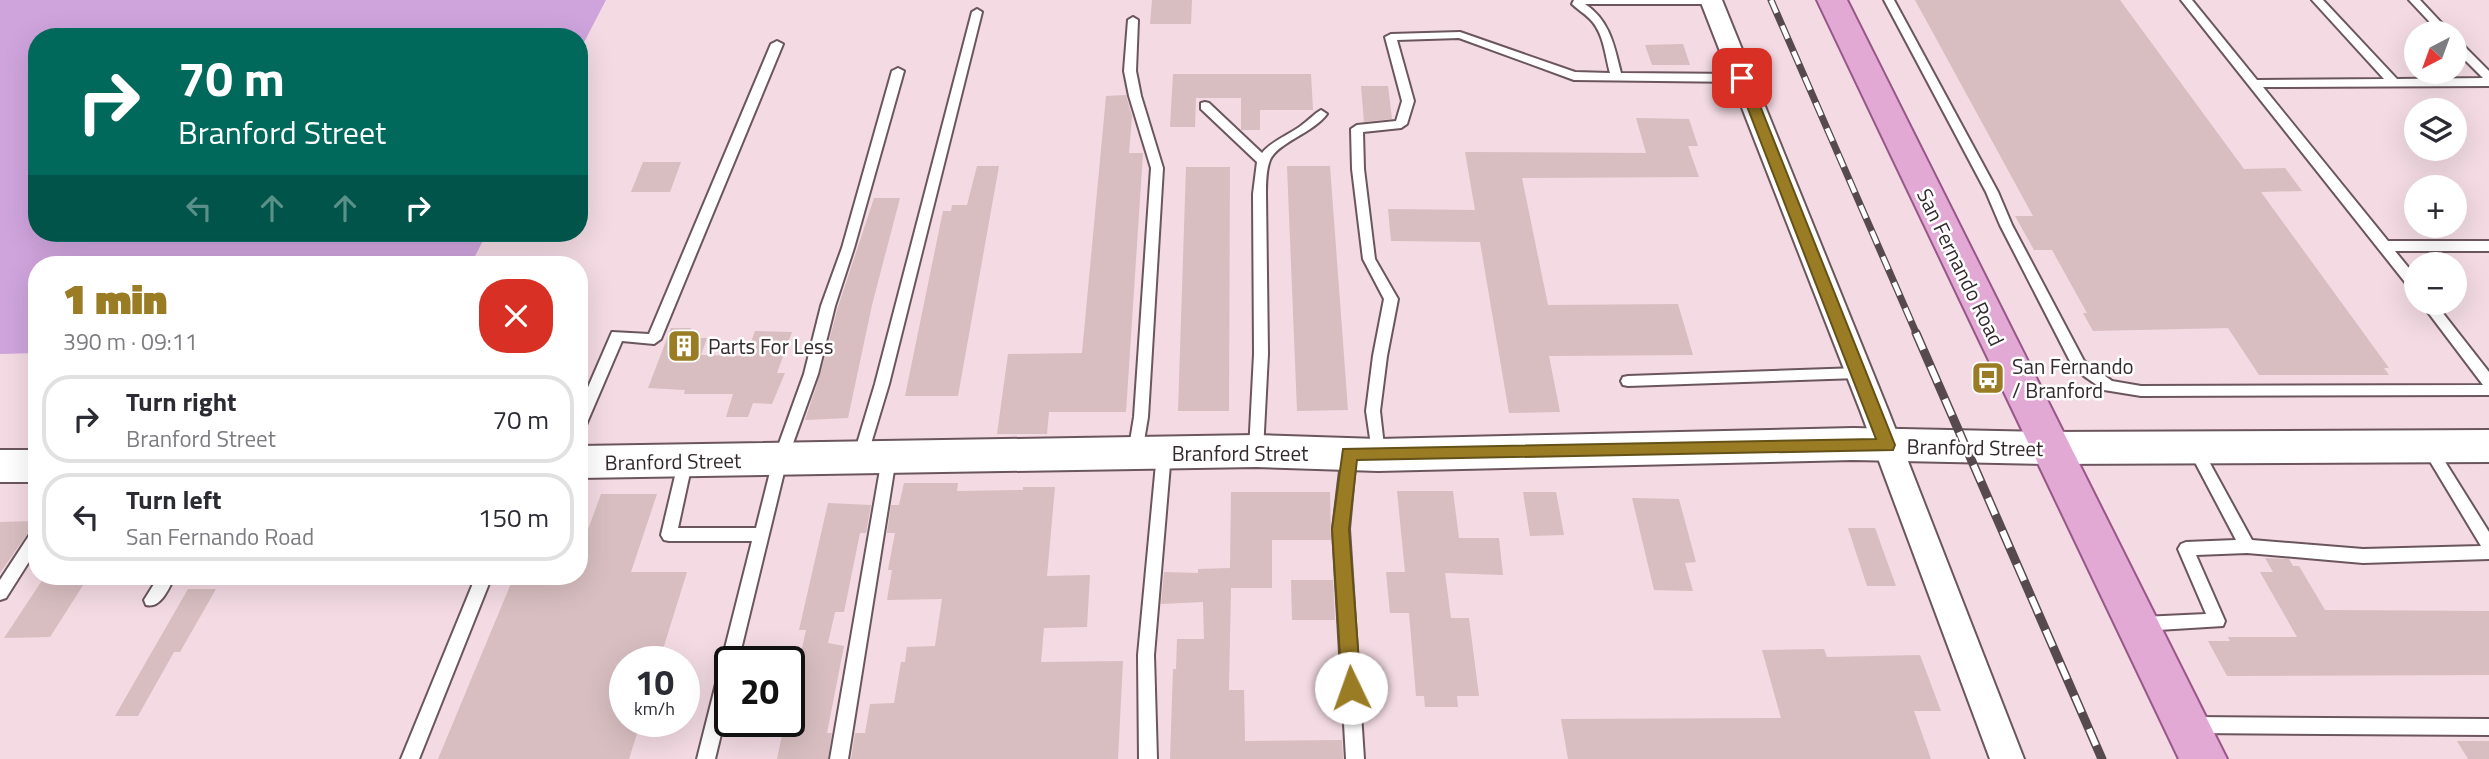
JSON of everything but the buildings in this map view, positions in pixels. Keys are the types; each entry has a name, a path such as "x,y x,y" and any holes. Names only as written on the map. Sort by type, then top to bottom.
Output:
{"main road":[{"name":"San Fernando Road","path":"1832,0 2195,742"},
{"name":"Branford Street","path":"588,462 1256,450 1364,454 1853,444 2050,448 2489,446"},
{"path":"0,466 28,466"}],"street":[{"path":"1712,1 2007,759"}],"lane":[{"path":"1889,0 1992,192 2006,225 2079,365 2109,386 2141,391 2489,390"},
{"path":"2186,0 2404,271"},
{"path":"2316,0 2393,82"},
{"path":"2414,0 2434,21"},
{"path":"1616,76 1602,22 1577,4 1579,1 1712,1"},
{"path":"839,759 882,384 977,12"},
{"path":"1132,20 1130,71 1157,168 1141,417 1150,453 1146,655 1148,759"},
{"path":"1355,759 1341,529 1364,454 1391,299 1369,259 1358,169 1357,129 1401,124 1408,101 1391,37 1460,35 1574,76 1742,78"},
{"path":"588,404 617,335 654,339 777,44"},
{"path":"2468,57 2489,80"},
{"path":"706,759 780,460 811,374 828,306 848,248 898,71"},
{"path":"2254,84 2489,80"},
{"path":"1205,106 1252,147 1263,161"},
{"path":"1256,450 1261,355 1263,161 1269,151 1315,124 1321,114"},
{"path":"2385,246 2486,249"},
{"path":"2437,315 2489,382"},
{"path":"1628,381 1858,373"},
{"path":"2428,446 2489,545"},
{"path":"2194,447 2248,546"},
{"path":"686,459 669,536 760,534"},
{"path":"2137,624 2217,621 2186,549 2248,546 2363,556 2489,552"},
{"path":"0,593 28,550"},
{"path":"152,600 161,585"},
{"path":"410,759 480,585"},
{"path":"2195,742 2489,727"}],"shaded area":[{"path":"0,0 606,0 588,35 588,28 28,28 28,242 482,242 475,256 28,256 28,353 0,354"}],"railway":[{"path":"1771,0 1917,335"},
{"path":"1916,333 2102,759"}],"place":[{"name":"Parts For Less","path":"684,346"},
{"name":"San Fernando / Branford","path":"1988,378"}],"route":[{"path":"1351,688 1341,529 1349,454 1887,445 1742,78"}]}
